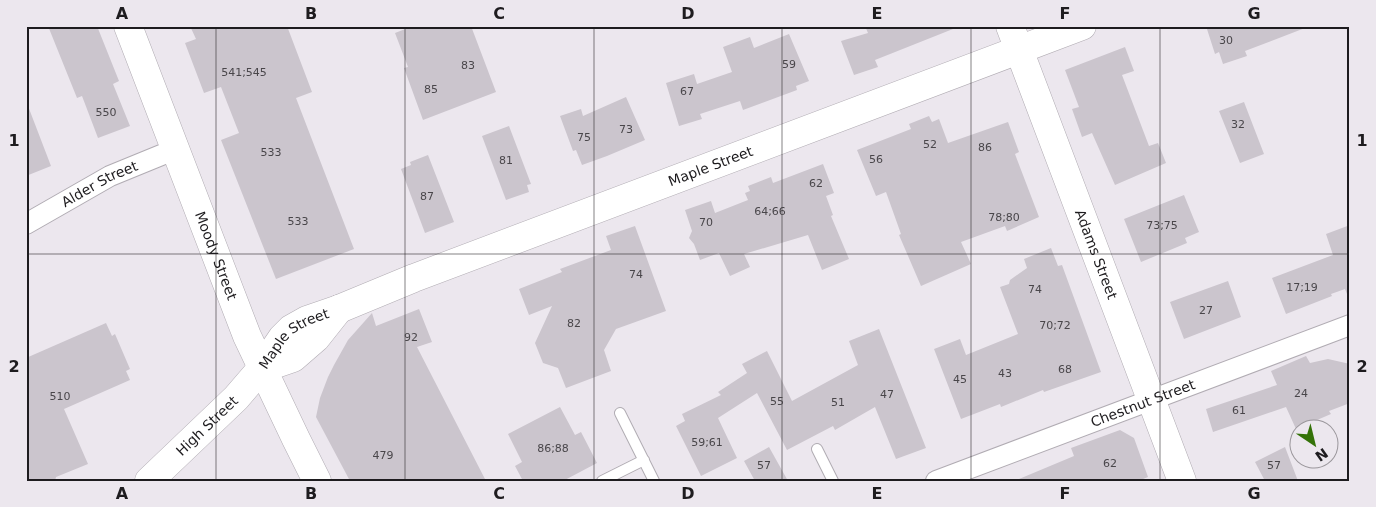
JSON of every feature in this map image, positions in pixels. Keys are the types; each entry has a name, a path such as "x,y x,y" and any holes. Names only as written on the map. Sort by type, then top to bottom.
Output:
{"street":[{"name":"Moody Street","path":"128,26 246,336 317,481"},
{"name":"Maple Street","path":"261,369 293,358 316,338 340,309 1015,38 1082,26"},
{"name":"Adams Street","path":"1015,38 1182,481"},
{"name":"Alder Street","path":"26,224 110,176 176,149"},
{"name":"Chestnut Street","path":"936,481 1350,325"},
{"name":"High Street","path":"149,481 236,398 261,369"}],"lane":[{"path":"620,413 654,481"},
{"path":"817,449 833,481"},
{"path":"602,481 644,460"}],"building":[{"path":"48,26 97,26 119,81 113,84 130,126 98,138 82,96 77,98"},
{"path":"190,26 287,26 312,92 296,98 354,249 276,279 221,140 239,133 221,87 204,93 185,43 196,39"},
{"path":"413,26 471,26 496,92 423,120 404,68 408,67 395,33"},
{"path":"865,26 958,27 875,60 878,67 854,75 841,41 868,33"},
{"path":"1206,26 1305,26 1305,28 1245,51 1247,56 1223,64 1219,52 1215,54"},
{"path":"789,34 809,81 796,86 797,90 743,110 740,101 700,114 702,119 679,126 666,83 694,74 697,84 732,72 723,47 750,37 754,48"},
{"path":"1125,47 1134,71 1122,75 1149,146 1158,143 1166,163 1115,185 1092,133 1082,137 1072,109 1079,107 1065,70"},
{"path":"626,97 645,140 582,165 576,150 573,151 560,116 581,109 583,116"},
{"path":"1244,102 1264,154 1240,163 1219,111"},
{"path":"26,106 28,106 51,166 26,176"},
{"path":"929,116 932,122 939,119 948,143 1008,122 1019,152 1015,154 1039,217 1007,231 1005,226 961,242 971,264 921,286 899,235 901,234 886,192 876,196 857,150 911,129 909,124"},
{"path":"509,126 531,184 527,185 529,192 506,200 482,136"},
{"path":"428,155 454,222 425,233 401,169 411,165 410,162"},
{"path":"823,164 834,193 826,196 833,215 831,216 849,259 822,270 808,235 744,254 750,267 730,276 719,253 700,260 694,244 689,238 692,231 685,210 711,201 715,213 748,200 745,193 750,191 748,186 771,177 773,183"},
{"path":"1184,195 1199,232 1185,238 1187,243 1141,262 1124,219"},
{"path":"1350,225 1350,293 1347,294 1345,289 1286,314 1272,278 1333,255 1326,234"},
{"path":"635,226 666,311 616,329 604,350 611,371 566,388 558,368 543,363 535,343 552,306 529,315 519,289 562,272 560,269 611,250 606,236"},
{"path":"1051,248 1058,266 1062,265 1101,372 1044,392 1043,390 1001,407 1000,404 961,419 934,349 960,339 966,355 1018,334 1000,287 1009,284 1010,280 1027,268 1024,259"},
{"path":"1228,281 1241,317 1184,339 1170,302"},
{"path":"419,309 432,342 417,347 486,481 350,481 316,417 320,398 328,377 348,340 372,313 376,326"},
{"path":"106,323 112,336 115,334 130,369 126,371 130,380 64,409 88,464 56,477 55,481 26,481 26,358"},
{"path":"879,329 926,448 896,459 875,407 835,430 833,426 787,450 757,393 718,418 737,458 701,476 676,426 685,421 682,414 721,395 718,392 747,373 742,364 767,351 792,401 858,365 849,341"},
{"path":"1306,356 1310,363 1328,359 1350,364 1350,403 1329,411 1331,414 1317,420 1292,420 1286,407 1213,432 1206,409 1277,385 1271,371"},
{"path":"560,407 575,435 581,432 597,463 563,481 523,481 515,466 522,462 508,434"},
{"path":"1120,430 1134,438 1148,477 1138,481 1014,481 1074,456 1071,448"},
{"path":"769,447 788,481 755,481 744,461"},
{"path":"1285,447 1288,455 1288,470 1294,470 1298,481 1265,481 1255,462"}]}
